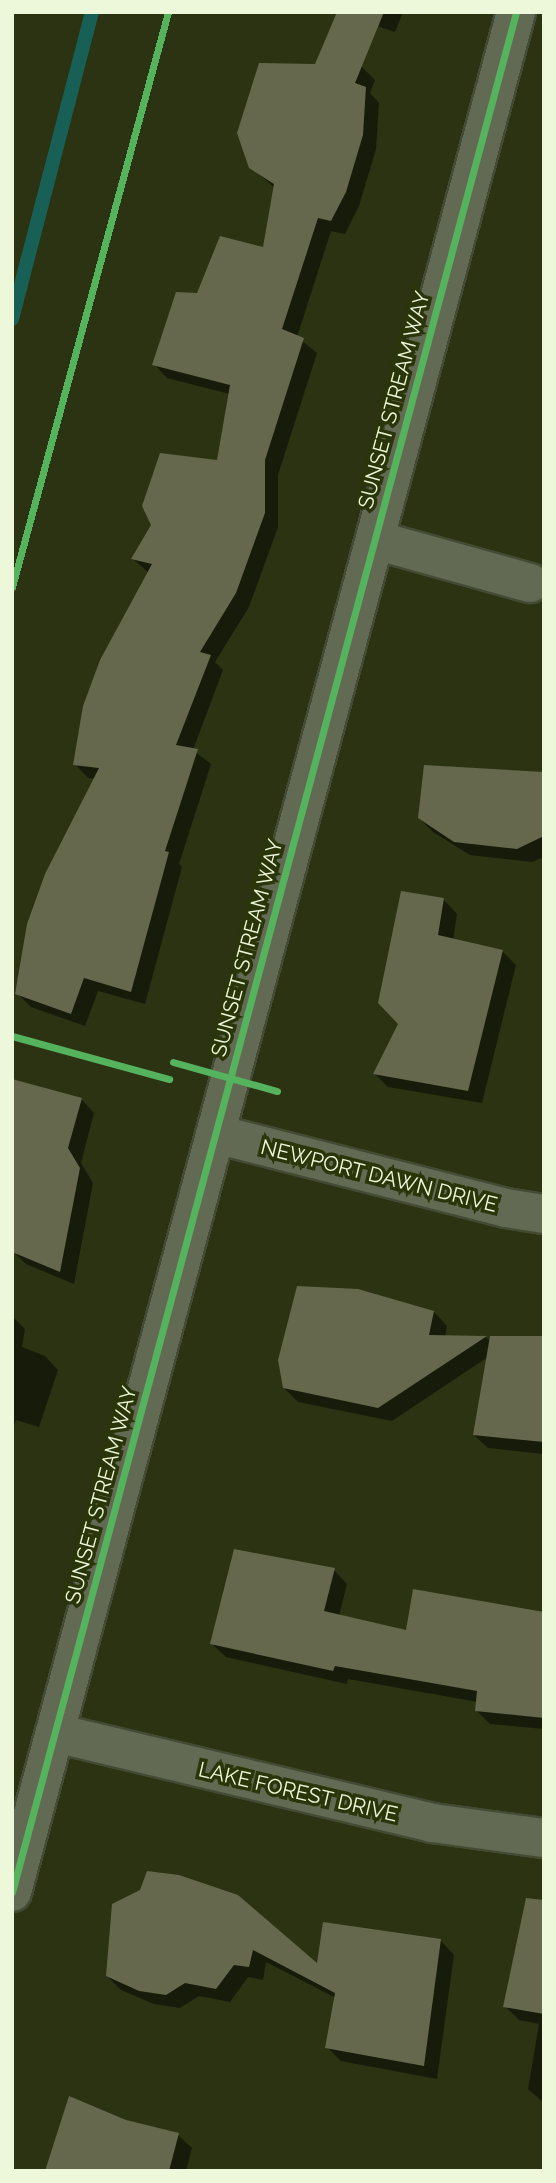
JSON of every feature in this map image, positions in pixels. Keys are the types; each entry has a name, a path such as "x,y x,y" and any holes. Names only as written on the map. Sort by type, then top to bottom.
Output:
{"street":[{"name":"SUNSET STREAM WAY","path":"12,1892 516,12"},
{"path":"375,540 530,583"},
{"name":"NEWPORT DAWN DRIVE","path":"216,1134 506,1208 544,1214"},
{"name":"LAKE FOREST DRIVE","path":"55,1733 433,1823 544,1838"}],"building":[{"path":"337,12 384,12 355,83 366,87 363,135 346,192 331,221 318,218 282,329 304,338 265,460 265,513 236,593 200,652 211,655 176,745 198,749 165,851 169,852 131,992 84,978 71,1014 15,994 27,924 45,874 99,768 73,765 83,706 100,660 152,564 131,559 151,525 142,506 160,453 217,460 230,385 152,365 176,292 197,293 220,236 263,247 274,184 249,168 237,133 259,63 315,64"},
{"path":"424,765 544,772 544,836 517,849 454,842 418,818"},
{"path":"401,891 444,898 438,935 503,950 468,1091 373,1074 398,1024 378,1003"},
{"path":"12,1079 82,1098 68,1148 80,1168 60,1272 12,1252"},
{"path":"297,1286 358,1289 434,1311 429,1335 487,1336 378,1408 283,1388 278,1360"},
{"path":"490,1336 544,1336 544,1442 473,1435"},
{"path":"234,1549 335,1568 324,1611 406,1630 413,1589 544,1612 544,1718 475,1711 477,1691 335,1666 333,1671 210,1644"},
{"path":"147,1871 179,1875 238,1895 317,1963 323,1922 441,1939 424,2066 325,2048 335,1993 253,1950 249,1967 234,1965 216,1989 185,1983 166,1995 139,1991 106,1976 112,1904 140,1890"},
{"path":"526,1898 544,1900 544,2014 503,2007"},
{"path":"69,2096 126,2120 179,2133 169,2171 45,2171"}],"waterway":[{"path":"12,319 92,12"}],"cycle path":[{"path":"12,587 168,12"},
{"path":"12,1892 516,12"},
{"path":"12,1036 169,1079"},
{"path":"173,1062 277,1091"}]}
